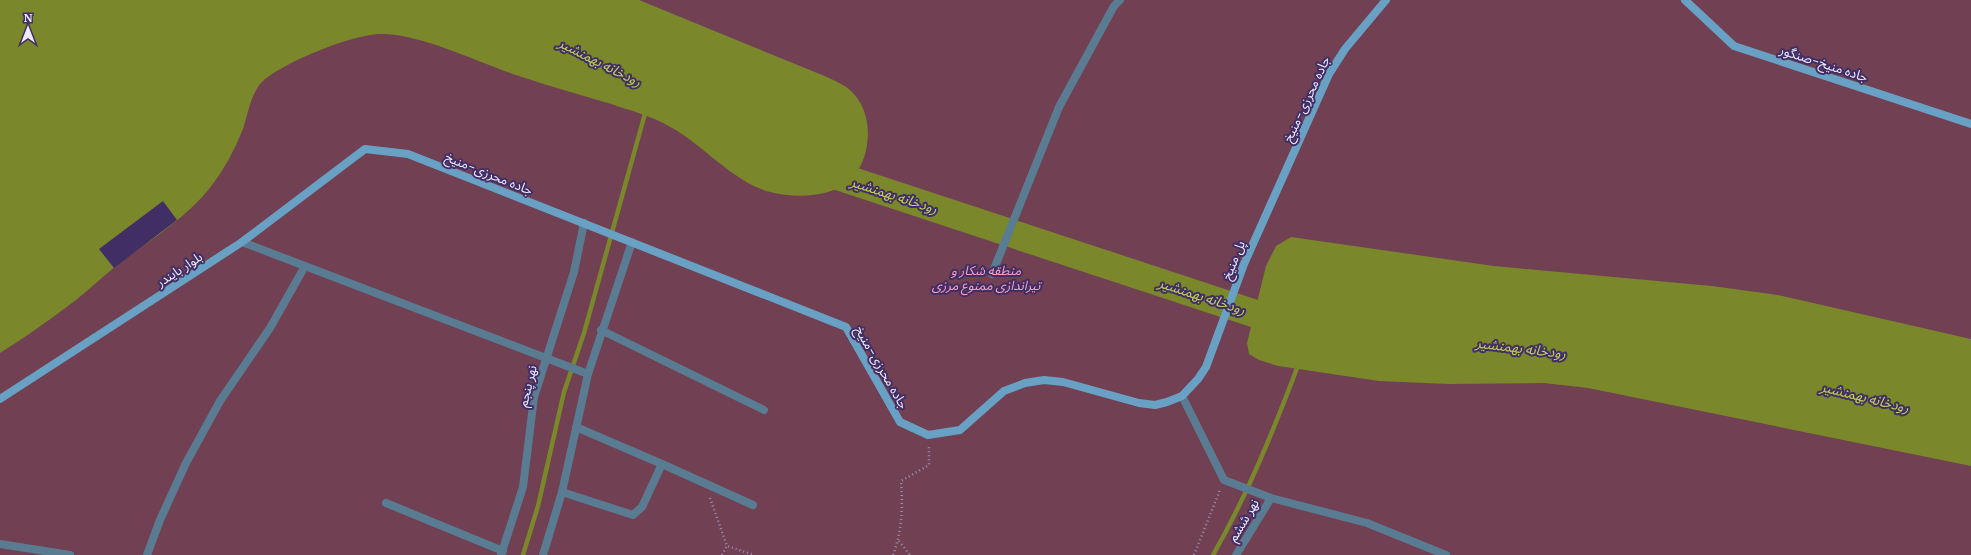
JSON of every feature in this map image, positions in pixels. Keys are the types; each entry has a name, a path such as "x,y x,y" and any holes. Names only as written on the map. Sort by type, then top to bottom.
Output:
{"main road":[{"name":"جاده محرزی-منیخ","path":"1285,175 1336,61 1386,0"},
{"name":"جاده منیخ-صنگور","path":"1685,0 1734,46 1971,124"},
{"name":"جاده محرزی-منیخ","path":"366,149 408,154 846,327 900,422 928,435"},
{"name":"بلوار بایندر","path":"0,399 242,242 366,149"},
{"name":"پل منیخ","path":"1182,396 1198,379 1206,367 1244,264 1285,175"},
{"path":"928,435 960,430 1004,392 1032,382 1044,380 1063,382 1139,403 1155,405 1182,396"}],"street":[{"path":"992,274 1059,107 1114,6 1120,0"},
{"name":"نهر پنجم","path":"502,553 523,487 534,397 574,272 584,224"},
{"path":"242,242 584,372"},
{"path":"543,555 562,492 576,427 584,372 601,330 632,242"},
{"path":"147,555 160,520 186,463 216,408 270,328 305,266"},
{"path":"601,330 764,410"},
{"path":"1182,396 1224,480 1271,498 1367,522 1446,555"},
{"path":"576,427 753,505"},
{"path":"562,492 633,515 642,507 662,464"},
{"name":"نهر ششم","path":"1236,555 1271,498"},
{"path":"386,503 502,553"},
{"path":"0,544 70,555"}],"path":[{"path":"893,555 898,540 903,506 901,481 929,465 928,435"},
{"path":"1194,555 1224,480"},
{"path":"704,483 727,546 722,555"},
{"path":"898,540 910,555"},
{"path":"727,546 754,555"}],"green space":[{"name":"منطقه شکار و تیراندازی ممنوع مرزی","path":"0,0 1971,0 1971,555 0,555"}],"water":[{"path":"0,0 639,0 840,83 851,91 864,110 867,121 867,145 860,167 854,176 845,184 835,190 823,193 797,196 784,195 761,189 748,183 724,167 677,131 645,115 506,72 454,51 418,40 385,34 357,38 339,43 303,57 273,73 263,81 253,97 243,129 228,160 209,189 199,200 177,221 116,266 76,300 0,353"},
{"path":"1291,237 1494,266 1712,286 1778,295 1971,339 1971,466 1588,388 1544,383 1448,384 1379,381 1278,366 1259,360 1249,354 1247,343 1266,266 1276,246"}],"pier":[{"path":"163,201 177,220 114,268 99,249"}],"waterway":[{"path":"523,555 538,506 564,392 584,333 646,110"},
{"name":"رودخانه بهمنشیر","path":"813,168 1262,316 1292,320"},
{"path":"1213,555 1238,509 1260,461 1299,363"}]}
